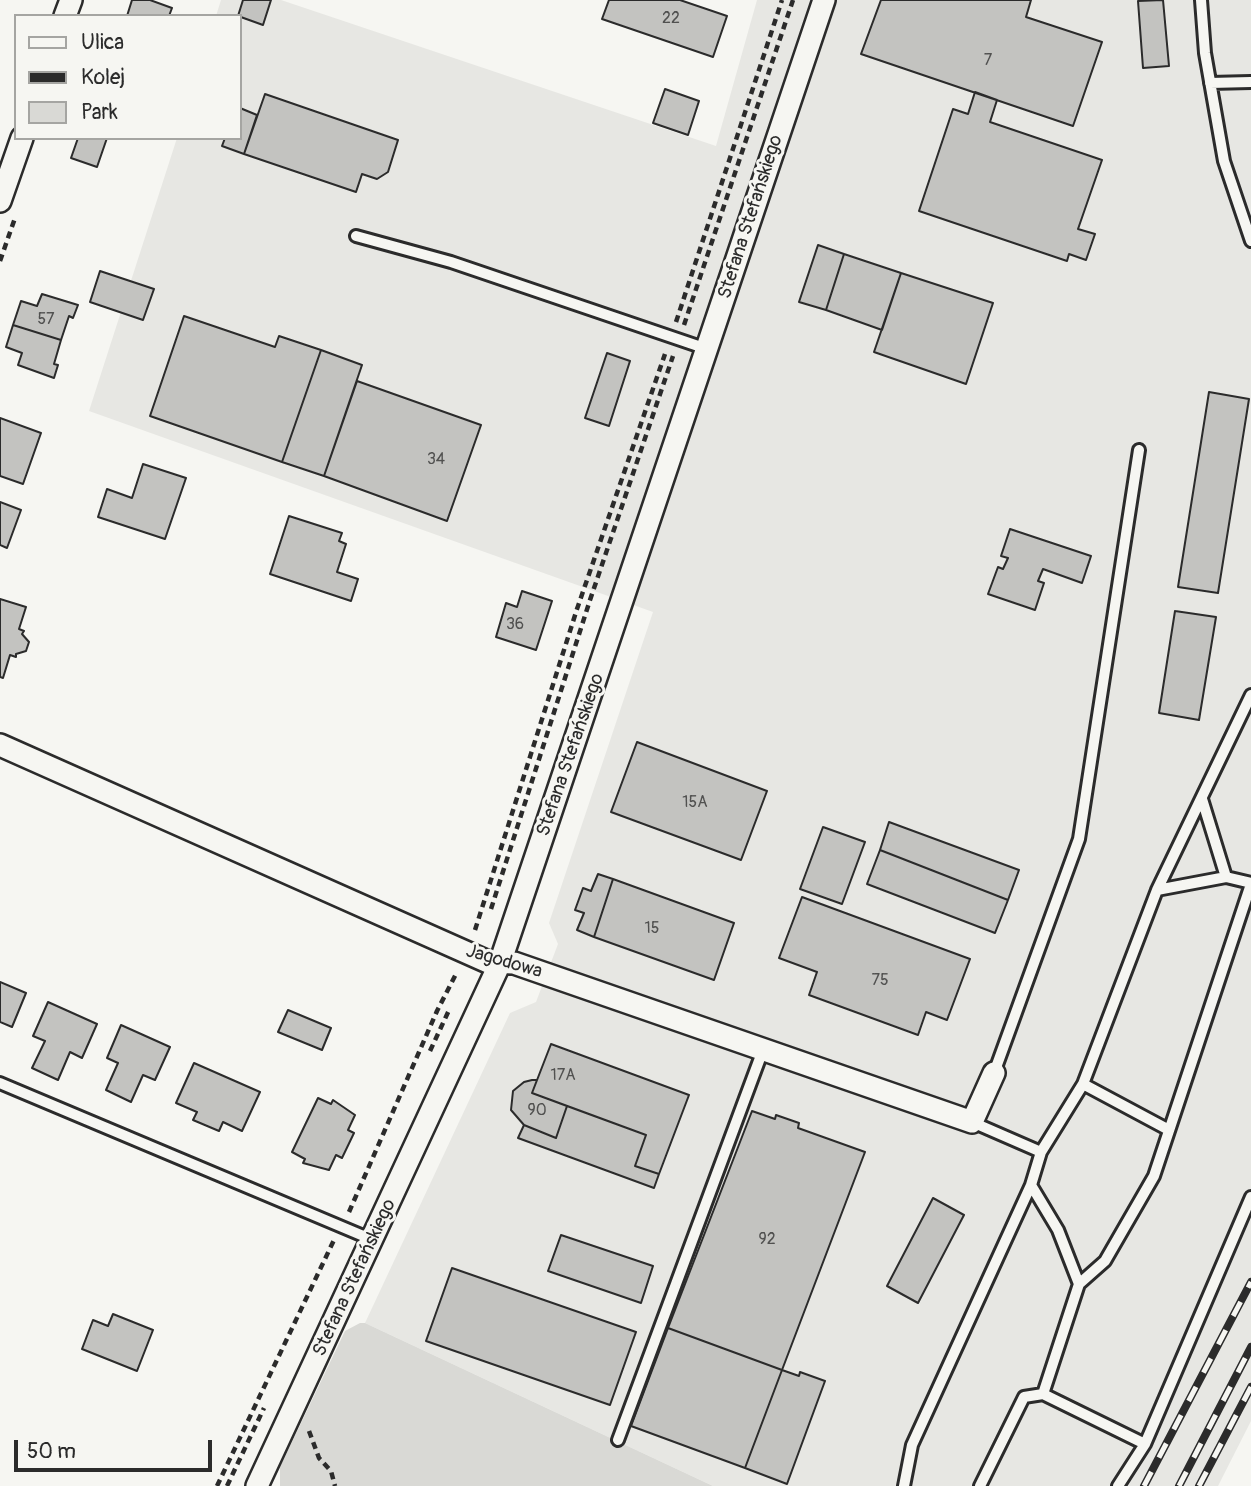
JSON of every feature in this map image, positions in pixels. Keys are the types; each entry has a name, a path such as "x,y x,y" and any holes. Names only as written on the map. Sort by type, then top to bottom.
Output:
{"street":[{"name":"Stefana Stefańskiego","path":"257,1486 500,963 824,0"},
{"path":"0,201 21,140"},
{"name":"Jagodowa","path":"0,745 466,953 500,963 514,963 972,1122"},
{"path":"972,1122 994,1073"}],"lane":[{"path":"1201,0 1210,83 1224,161 1251,242"},
{"path":"1210,83 1251,82"},
{"path":"356,236 452,262 707,349"},
{"path":"994,1073 1079,839 1139,450"},
{"path":"904,1486 912,1444 1031,1185 1041,1152 1083,1084 1157,890 1251,695"},
{"path":"1202,799 1226,877"},
{"path":"1043,1394 1079,1284 1105,1261 1154,1176 1251,884 1226,877 1157,890"},
{"path":"618,1440 763,1049"},
{"path":"0,1083 373,1240"},
{"path":"1083,1084 1169,1130"},
{"path":"972,1122 1041,1152"},
{"path":"1031,1185 1058,1230 1079,1284"},
{"path":"1118,1486 1145,1444 1251,1197"},
{"path":"980,1486 1024,1397 1043,1394 1145,1444"}],"path":[{"path":"489,916 782,0"},
{"path":"346,1228 437,1011 466,953 577,609 675,339 793,0"},
{"path":"427,1058 456,997"},
{"path":"216,1486 337,1233 346,1228 370,1184"},
{"path":"227,1486 266,1403"},
{"path":"290,1416 310,1431 319,1458 331,1471 335,1486"}],"shaded area":[{"path":"221,0 281,0 716,146 757,0 1251,0 1251,1421 1218,1486 713,1486 365,1323 510,1013 536,1002 558,944 549,923 653,612 89,411 176,140 242,140 242,14 217,14"}],"green space":[{"path":"360,1323 713,1486 280,1486 280,1467 345,1331"}],"building":[{"path":"132,0 150,0 172,8 170,14 128,14"},
{"path":"243,0 271,0 263,25 239,14"},
{"path":"609,0 680,0 727,16 713,57 602,19"},
{"path":"881,0 1031,0 1026,17 1102,42 1073,126 861,54"},
{"path":"1163,0 1169,66 1143,68 1138,1"},
{"path":"665,89 699,101 688,135 653,123"},
{"path":"975,92 997,100 990,122 1102,160 1078,229 1095,234 1086,260 1069,254 1067,261 919,211 953,109 968,114"},
{"path":"265,94 398,140 388,172 377,179 362,174 356,192 244,154"},
{"path":"242,109 257,115 244,154 222,146 224,140 242,140"},
{"path":"77,140 106,140 97,167 71,158"},
{"path":"818,245 844,254 826,310 799,302"},
{"path":"844,254 901,273 882,330 826,310"},
{"path":"100,271 154,289 143,320 90,302"},
{"path":"901,273 993,303 966,384 874,352"},
{"path":"42,294 78,305 73,318 69,316 61,340 13,325 21,301 37,306"},
{"path":"184,316 275,347 279,336 321,350 282,462 150,416"},
{"path":"13,325 61,340 54,364 58,365 54,378 18,365 22,353 6,347"},
{"path":"321,350 362,365 324,476 282,462"},
{"path":"607,353 630,361 609,426 585,418"},
{"path":"357,381 481,425 447,521 324,476"},
{"path":"1209,392 1249,399 1218,593 1178,587"},
{"path":"0,418 41,433 23,484 0,476"},
{"path":"143,464 186,478 165,539 98,517 107,489 132,498"},
{"path":"0,502 21,510 7,548 0,545"},
{"path":"289,516 342,533 339,541 346,544 337,572 358,579 351,601 270,574"},
{"path":"1010,529 1091,556 1082,583 1043,569 1038,581 1044,583 1035,610 988,594 998,567 1003,569 1008,558 1001,556"},
{"path":"522,591 552,601 536,650 496,637 506,603 517,607"},
{"path":"0,599 26,607 19,629 24,631 22,634 29,642 26,651 16,654 16,657 10,655 3,678 0,677"},
{"path":"1175,611 1216,617 1199,720 1159,713"},
{"path":"637,742 767,791 741,860 611,812"},
{"path":"889,822 1019,870 1008,900 880,850"},
{"path":"823,827 865,842 842,904 800,889"},
{"path":"880,850 1008,900 995,933 867,884"},
{"path":"598,874 613,879 594,937 577,930 584,913 575,910 583,888 591,891"},
{"path":"613,879 734,923 714,980 594,937"},
{"path":"802,897 970,959 947,1020 926,1012 918,1035 809,995 817,972 779,958"},
{"path":"0,982 26,993 12,1027 0,1022"},
{"path":"48,1002 97,1024 82,1058 70,1052 58,1080 32,1068 45,1041 33,1036"},
{"path":"288,1010 331,1028 322,1050 278,1032"},
{"path":"121,1025 170,1047 155,1080 143,1075 131,1102 106,1090 118,1063 107,1058"},
{"path":"551,1044 689,1095 659,1174 635,1166 646,1135 532,1093"},
{"path":"194,1063 260,1092 242,1131 223,1122 219,1131 193,1120 197,1112 176,1103"},
{"path":"537,1080 532,1093 567,1106 556,1138 524,1125 511,1110 513,1091 524,1082"},
{"path":"318,1098 331,1104 333,1100 355,1115 348,1130 354,1133 342,1158 336,1155 329,1170 303,1163 305,1159 292,1152"},
{"path":"567,1106 646,1135 635,1166 659,1174 654,1188 518,1138 524,1125 556,1138"},
{"path":"752,1111 799,1123 798,1128 865,1152 782,1370 668,1328"},
{"path":"933,1198 964,1215 918,1303 887,1286"},
{"path":"561,1235 653,1266 641,1303 548,1271"},
{"path":"452,1268 636,1332 610,1405 426,1341"},
{"path":"113,1314 153,1330 137,1371 82,1349 93,1320 108,1326"},
{"path":"668,1328 782,1370 745,1468 631,1426"},
{"path":"782,1370 799,1376 800,1372 825,1381 787,1484 745,1468"}],"railway":[{"path":"1144,1486 1251,1282"},
{"path":"1179,1486 1251,1347"},
{"path":"1199,1486 1251,1387"}]}
